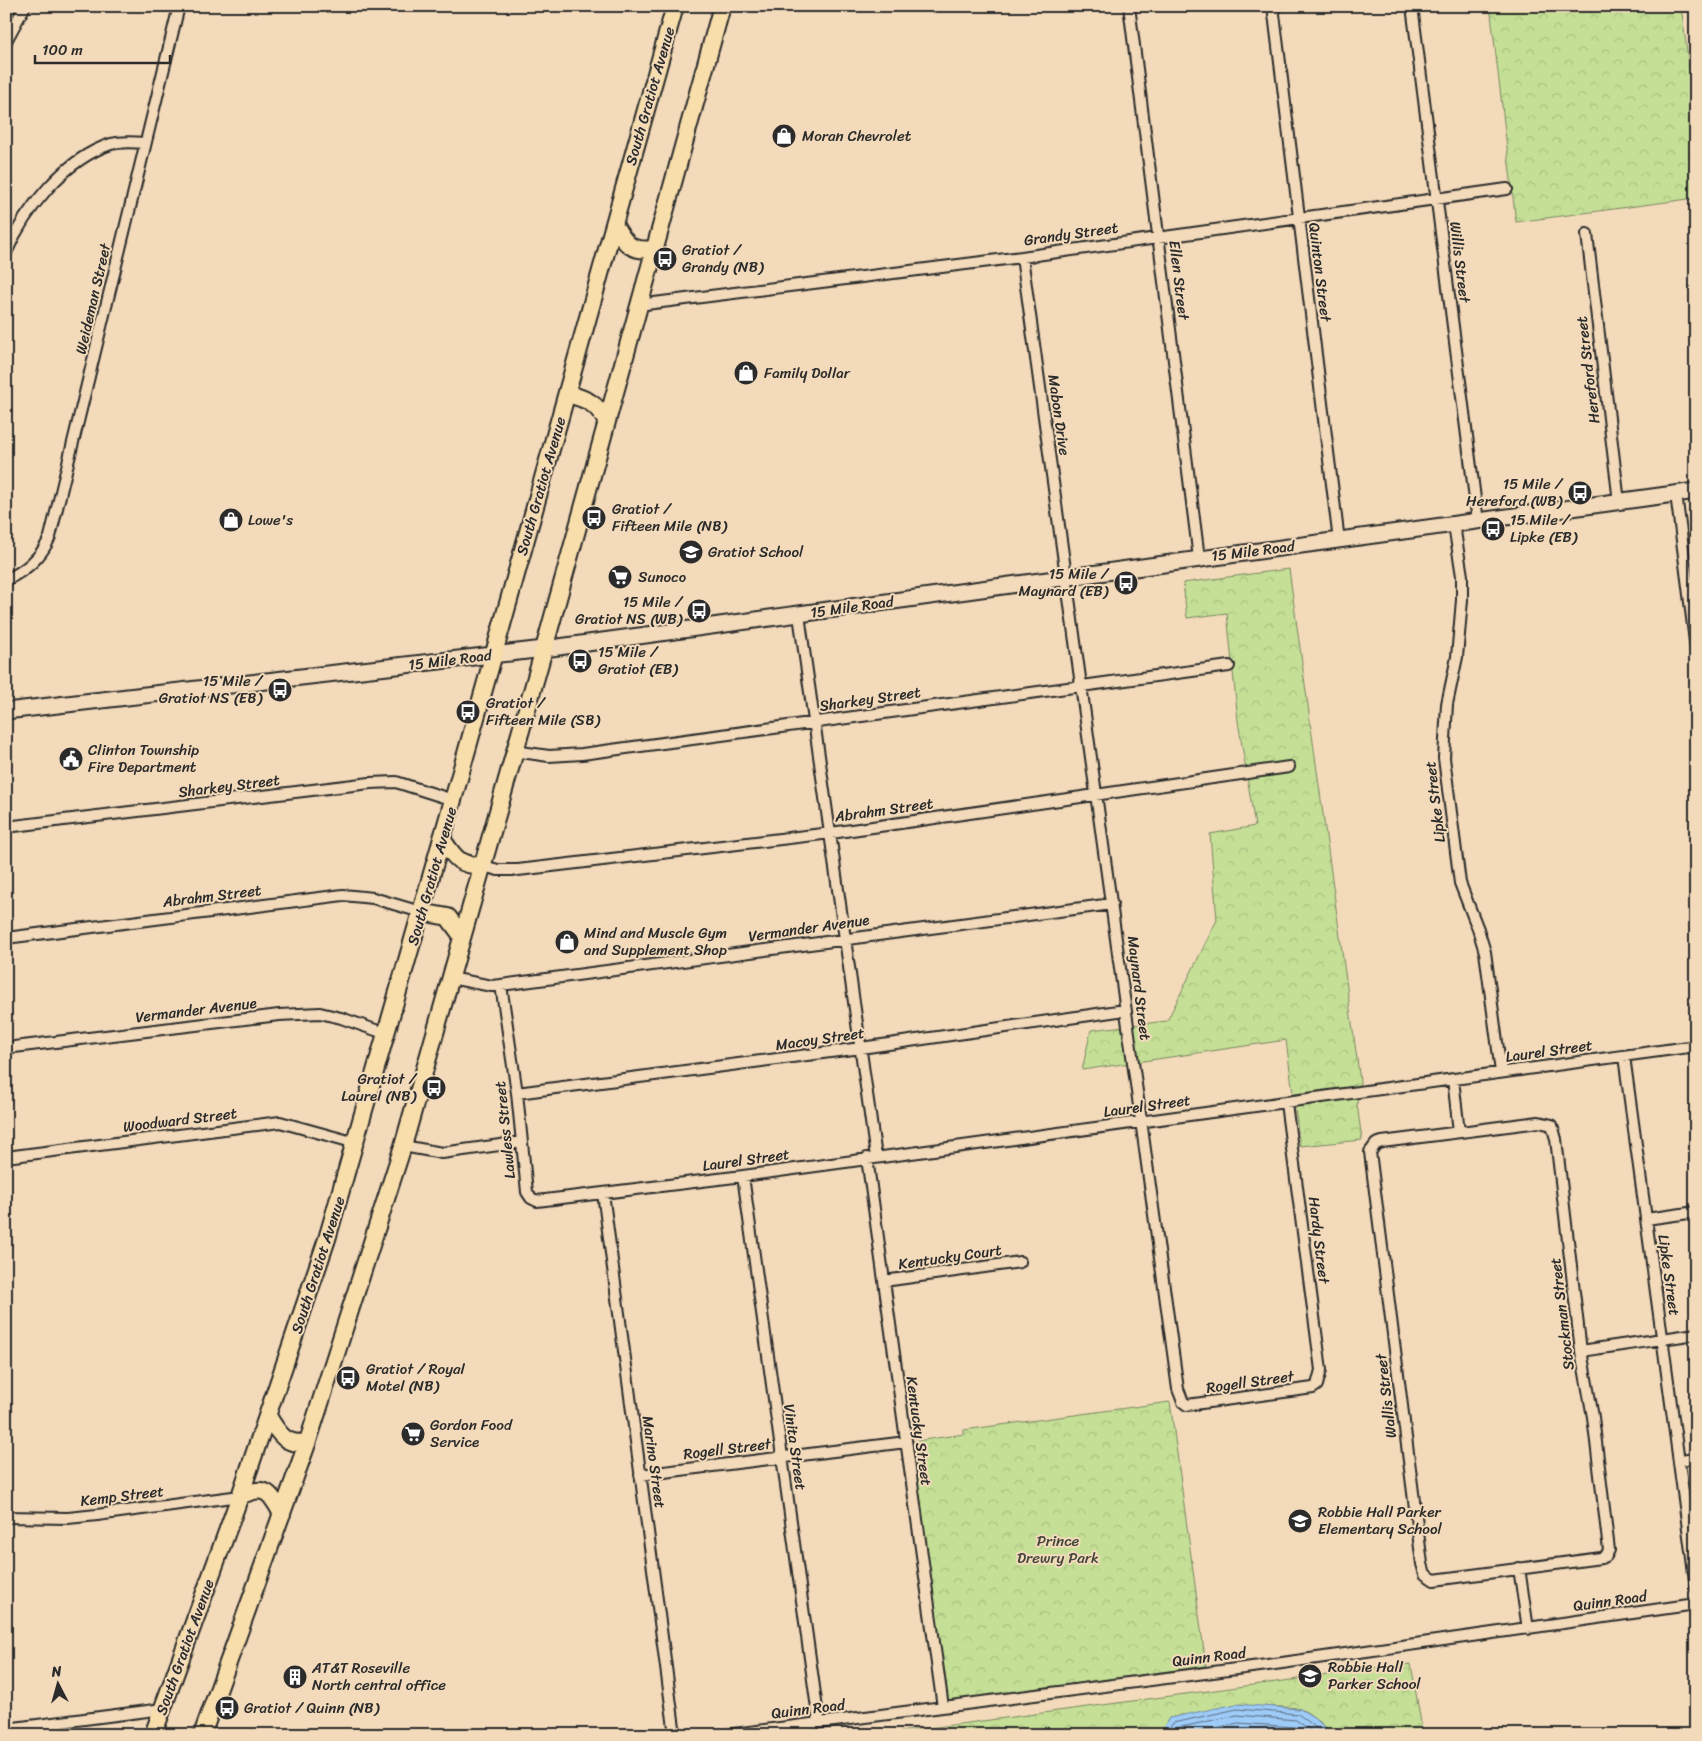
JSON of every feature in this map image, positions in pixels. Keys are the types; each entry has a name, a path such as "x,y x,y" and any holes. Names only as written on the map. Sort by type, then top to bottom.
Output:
{"main road":[{"name":"South Gratiot Avenue","path":"153,1735 268,1416 312,1287 356,1143 568,394 675,6"},
{"path":"202,1735 308,1442 403,1146 544,649 722,6"},
{"path":"614,225 630,246 636,250 654,249"},
{"path":"568,394 590,401 596,406 606,422"},
{"name":"15 Mile Road","path":"6,711 544,649 1696,491"},
{"path":"442,839 458,861 465,865 482,866"},
{"path":"421,912 448,917 462,936"},
{"path":"268,1416 276,1429 288,1442 300,1444 308,1442"},
{"path":"240,1496 252,1490 260,1489 267,1492 273,1498 282,1514"}],"street":[{"path":"6,41 25,6"},
{"name":"Weideman Street","path":"6,580 21,573 34,562 45,550 50,537 179,6"},
{"name":"Ellen Street","path":"1129,6 1199,558"},
{"name":"Quinton Street","path":"1273,6 1339,541"},
{"name":"Willis Street","path":"1412,6 1478,522"},
{"path":"6,252 40,198 79,161 113,144 145,143"},
{"name":"Grandy Street","path":"638,305 1022,257 1158,236 1508,189"},
{"name":"Hereford Street","path":"1587,234 1619,502"},
{"name":"Mabon Drive","path":"1022,257 1067,578"},
{"path":"1676,494 1696,649"},
{"name":"Lipke Street","path":"1454,525 1462,576 1462,600 1457,657 1445,721 1444,758 1460,883 1485,952 1501,1072"},
{"name":"Maynard Street","path":"1067,578 1178,1389 1183,1402"},
{"name":"Kentucky Street","path":"799,614 816,721 861,1048 884,1281 943,1707"},
{"name":"Sharkey Street","path":"514,751 564,756 1082,684 1229,666"},
{"name":"Abrahm Street","path":"482,866 498,870 518,870 831,833 1289,767"},
{"name":"Sharkey Street","path":"6,828 370,783 396,782 454,800"},
{"name":"Abrahm Street","path":"6,938 343,895 373,898 421,912"},
{"name":"Vermander Avenue","path":"450,978 492,986 501,985 1112,904"},
{"name":"Lawless Street","path":"501,985 517,1093 527,1192 531,1198 545,1201 603,1194"},
{"name":"Macoy Street","path":"517,1093 861,1048 1125,1010"},
{"name":"Vermander Avenue","path":"6,1048 279,1015 320,1013 341,1018 387,1034"},
{"name":"Laurel Street","path":"603,1194 1696,1046"},
{"name":"Lipke Street","path":"1624,1056 1696,1588"},
{"path":"1452,1079 1459,1132"},
{"name":"Hardy Street","path":"1286,1102 1321,1370 1319,1381"},
{"name":"Woodward Street","path":"6,1157 280,1122 356,1143"},
{"name":"Stockman Street","path":"1459,1132 1540,1122 1552,1125 1581,1351 1594,1426 1610,1543 1608,1553 1601,1558 1518,1568"},
{"name":"Wallis Street","path":"1459,1132 1382,1142 1372,1147 1369,1156 1399,1370 1422,1564 1429,1579 1438,1580 1518,1568"},
{"path":"403,1146 442,1153 521,1142"},
{"name":"Vinita Street","path":"743,1176 819,1723"},
{"name":"Marino Street","path":"603,1194 675,1735"},
{"path":"1646,1219 1696,1212"},
{"name":"Kentucky Court","path":"884,1281 1020,1262"},
{"path":"1581,1351 1696,1334"},
{"name":"Rogell Street","path":"1183,1402 1187,1405 1313,1388 1319,1381"},
{"name":"Rogell Street","path":"640,1475 906,1442"},
{"path":"1680,1460 1696,1458"},
{"name":"Kemp Street","path":"6,1517 87,1516 240,1496"},
{"path":"1518,1568 1528,1629"},
{"name":"Quinn Road","path":"726,1735 1528,1629 1696,1604"},
{"path":"6,1730 163,1709"}],"green space":[{"path":"1490,6 1681,6 1696,121 1696,198 1516,222"},
{"path":"1289,569 1360,1081 1357,1104 1362,1140 1300,1146 1286,1040 1082,1070 1091,1030 1167,1021 1217,920 1210,834 1255,826 1238,721 1227,613 1187,618 1183,583"},
{"name":"Prince Drewry Park","path":"1170,1402 1206,1666 945,1701 910,1442 964,1434 964,1430"},
{"path":"1411,1664 1423,1735 1334,1735 1305,1711 1289,1707 1274,1707 1236,1709 1169,1718 1159,1735 877,1735"}],"water":[{"path":"1236,1704 1300,1709 1312,1716 1334,1735 1159,1735 1169,1718"}],"place":[{"name":"Moran Chevrolet","path":"784,136"},
{"name":"Gratiot / Grandy (NB)","path":"665,259"},
{"name":"Family Dollar","path":"746,373"},
{"name":"15 Mile / Hereford (WB)","path":"1580,493"},
{"name":"Gratiot / Fifteen Mile (NB)","path":"594,518"},
{"name":"Lowe's","path":"231,520"},
{"name":"15 Mile / Lipke (EB)","path":"1493,529"},
{"name":"Gratiot School","path":"691,552"},
{"name":"Sunoco","path":"620,577"},
{"name":"15 Mile / Maynard (EB)","path":"1126,583"},
{"name":"15 Mile / Gratiot NS (WB)","path":"699,611"},
{"name":"15 Mile / Gratiot (EB)","path":"580,661"},
{"name":"15 Mile / Gratiot NS (EB)","path":"280,690"},
{"name":"Gratiot / Fifteen Mile (SB)","path":"468,712"},
{"name":"Clinton Township Fire Department","path":"71,759"},
{"name":"Mind and Muscle Gym and Supplement Shop","path":"567,942"},
{"name":"Gratiot / Laurel (NB)","path":"434,1088"},
{"name":"Gratiot / Royal Motel (NB)","path":"348,1378"},
{"name":"Gordon Food Service","path":"413,1434"},
{"name":"Robbie Hall Parker Elementary School","path":"1300,1521"},
{"name":"Robbie Hall Parker School","path":"1310,1676"},
{"name":"AT&T Roseville North central office","path":"295,1677"},
{"name":"Gratiot / Quinn (NB)","path":"227,1708"}]}
